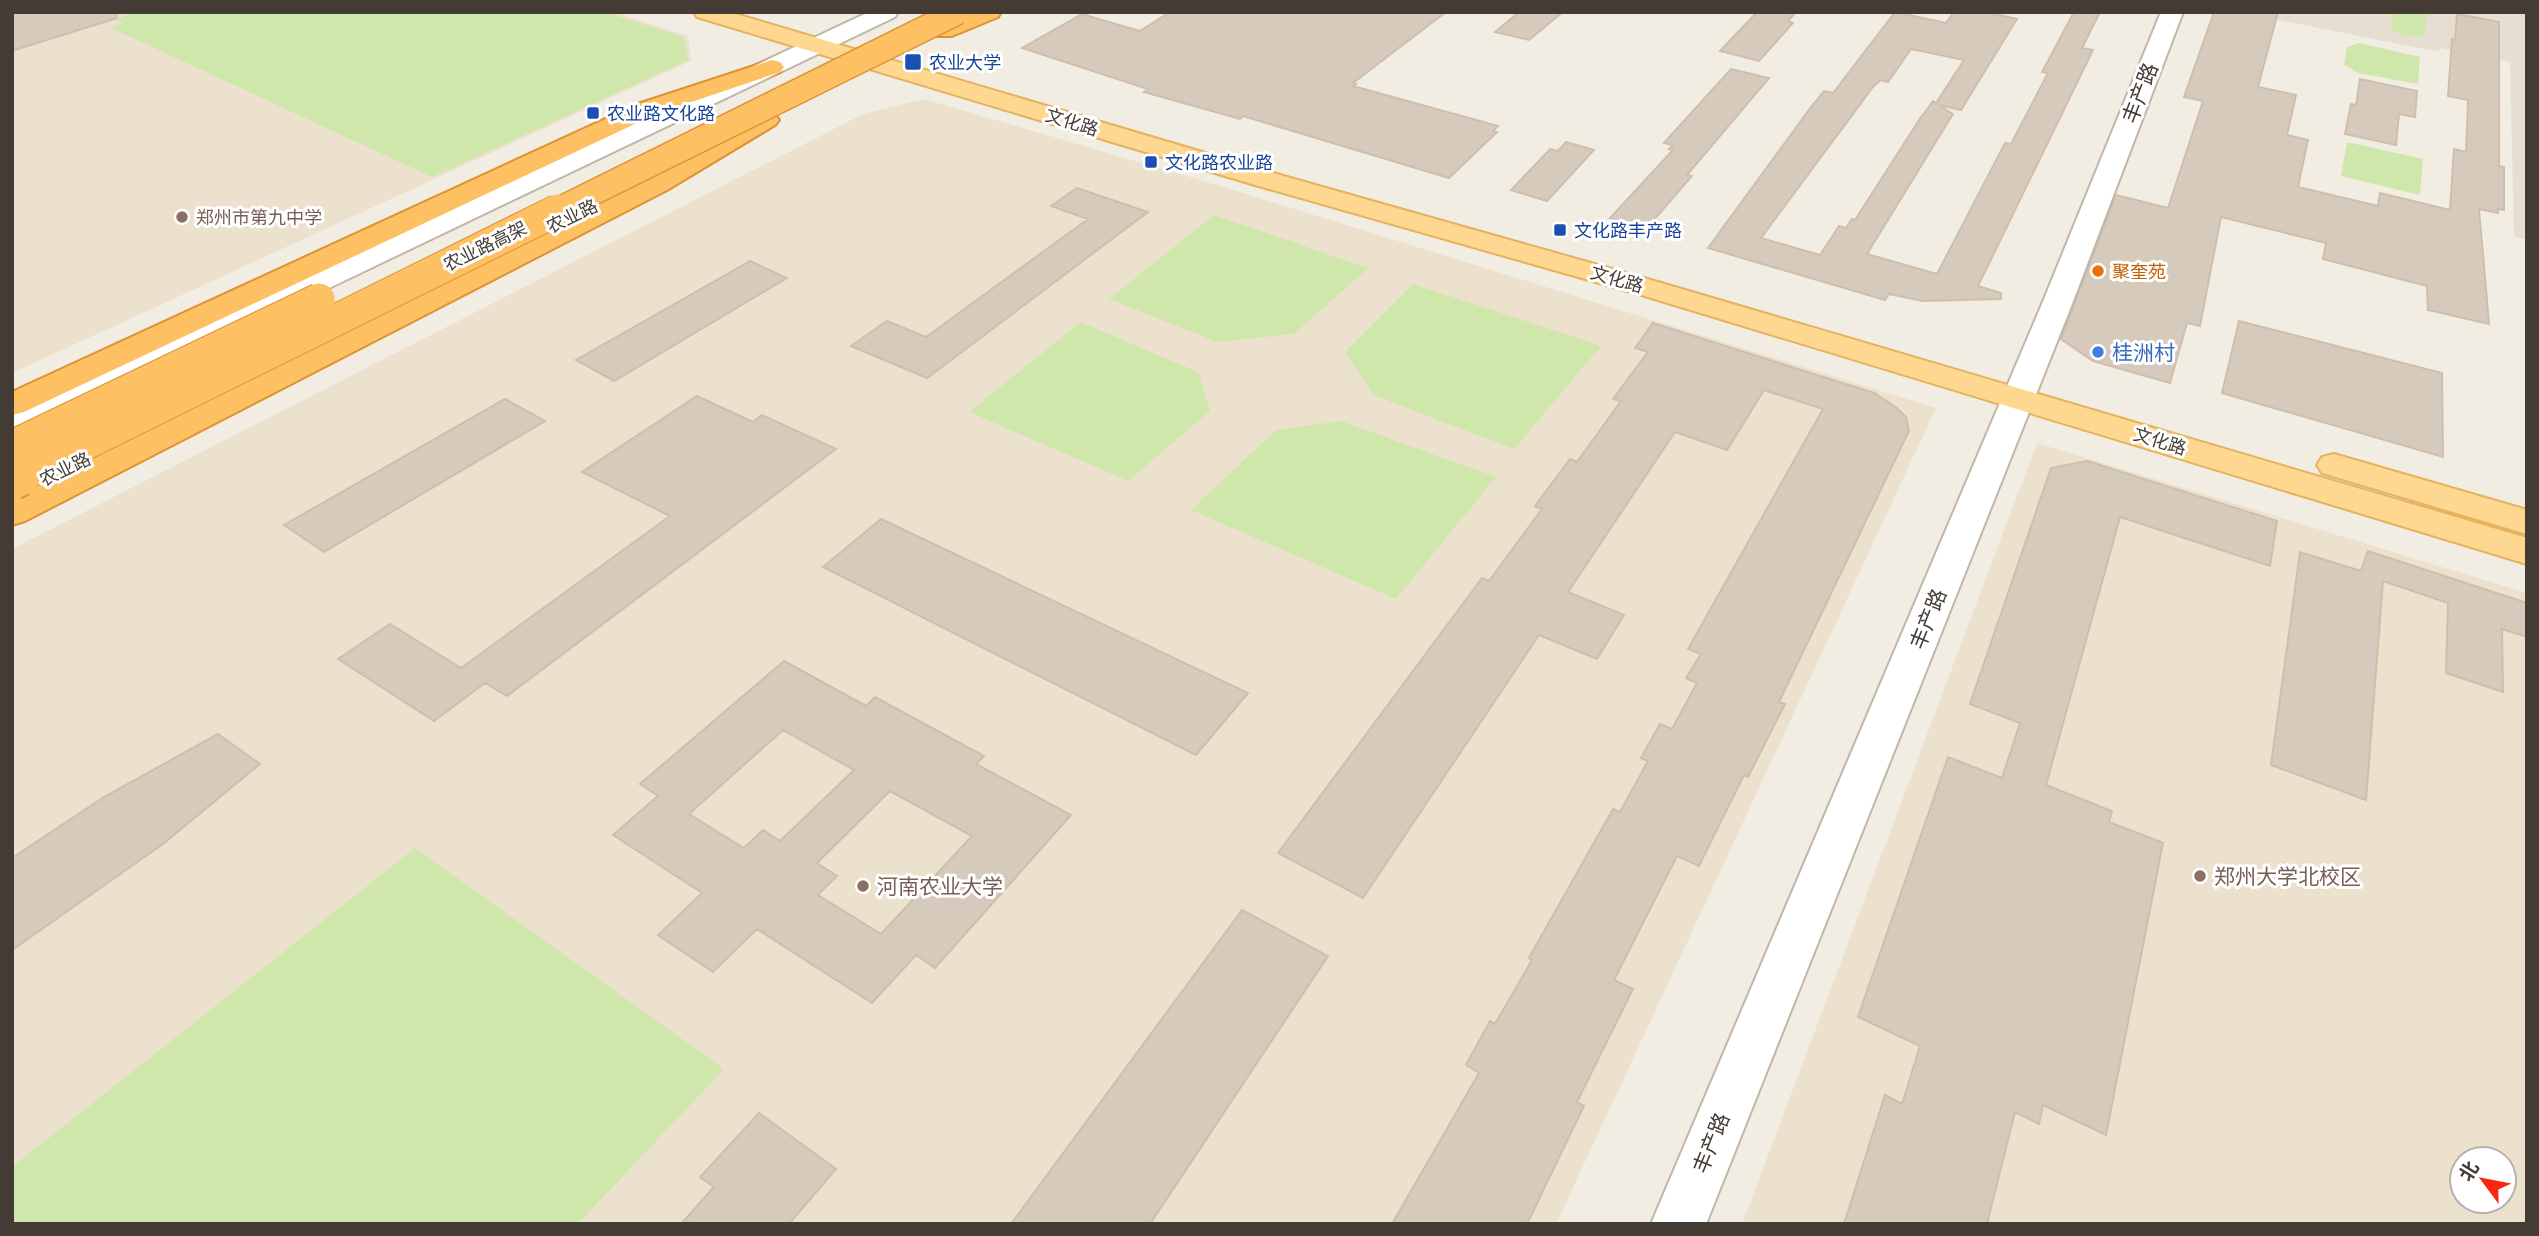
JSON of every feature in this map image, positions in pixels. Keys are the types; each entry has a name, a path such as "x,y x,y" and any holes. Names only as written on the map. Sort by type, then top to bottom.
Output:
{"highway":[{"name":"农业路高架","path":"12,446 914,12"},
{"name":"农业路高架","path":"12,480 951,22 990,12"},
{"path":"12,405 647,109 772,67"},
{"path":"12,513 658,184 766,120"}],"main road":[{"name":"文化路","path":"705,12 829,40 1264,179 1661,292 2527,522"},
{"name":"文化路","path":"765,12 829,40"},
{"name":"文化路","path":"2023,387 2527,551"}],"street":[{"path":"12,427 887,12"},
{"name":"农业路","path":"12,495 890,58 951,22 982,12"},
{"name":"丰产路","path":"1678,1224 2023,387 2172,12"}],"shaded area":[{"name":"郑州市第九中学","path":"12,12 614,12 688,36 691,61 12,373"},
{"path":"2239,12 2527,12 2527,240 2514,237 2510,62 2440,48 2439,52"},
{"name":"河南农业大学","path":"924,99 1227,188 1936,408 1556,1224 12,1224 12,549 863,114"},
{"name":"郑州大学北校区","path":"2037,443 2527,593 2527,1224 1742,1224"}],"green space":[{"path":"134,12 605,12 683,37 689,60 432,177 111,28 124,23 115,19"},
{"path":"2393,12 2427,12 2424,36 2409,36 2391,30"},
{"path":"2359,43 2420,57 2418,84 2358,73 2344,65 2347,47"},
{"path":"2347,142 2423,159 2420,195 2341,176"},
{"path":"1214,215 1368,268 1294,334 1217,342 1109,299"},
{"path":"1413,284 1601,346 1514,449 1373,395 1345,352"},
{"path":"1081,322 1198,372 1210,411 1128,481 969,412"},
{"path":"1341,421 1496,477 1396,599 1191,510 1276,430"},
{"path":"415,848 724,1069 578,1224 12,1224 12,1167"}],"building":[{"path":"12,12 116,12 117,18 12,51"},
{"path":"1170,12 1446,12 1353,83 1356,84 1353,86 1498,126 1493,131 1497,132 1449,178 1243,116 1240,119 1144,92 1148,89 1022,48 1082,14 1140,31"},
{"path":"1519,12 1563,12 1529,40 1495,32"},
{"path":"1757,12 1796,12 1788,21 1793,23 1759,61 1720,51"},
{"path":"1895,12 1946,23 1954,12 1986,12 2017,19 1961,110 1939,105 1953,114 1867,254 1937,274 2005,143 2011,144 2048,73 2042,72 2074,12 2100,12 2082,48 2093,50 1978,286 2001,293 2001,299 1923,301 1889,294 1885,300 1708,248 1811,107 1824,91 1833,93","holes":["1911,49 1964,60 1936,103 1933,101 1919,120 1855,220 1852,219 1846,228 1839,226 1820,255 1761,238 1873,87 1881,80 1888,82"]},
{"path":"2214,12 2278,12 2258,87 2296,95 2287,135 2308,140 2298,187 2378,206 2380,193 2450,210 2454,149 2466,152 2468,100 2448,96 2452,39 2455,40 2457,14 2499,22 2499,166 2504,167 2504,210 2498,209 2498,213 2479,209 2489,324 2428,310 2427,286 2323,259 2326,243 2221,217 2200,326 2187,323 2170,383 2093,361 2061,339 2116,195 2168,208 2203,101 2184,97"},
{"path":"1731,69 1769,78 1687,175 1692,176 1646,229 1610,218 1673,150 1669,149 1673,145 1664,143"},
{"path":"2360,79 2417,91 2415,117 2399,114 2396,145 2345,134 2351,104 2356,105"},
{"path":"1566,142 1594,150 1547,201 1511,190 1550,149 1558,151"},
{"path":"1077,188 1148,212 927,378 851,346 887,321 926,337 1088,219 1051,206"},
{"path":"750,261 787,278 614,381 576,360"},
{"path":"2239,321 2442,373 2443,457 2222,393"},
{"path":"1653,323 1874,393 1906,417 1909,431 1779,702 1785,704 1748,777 1744,775 1699,866 1677,856 1614,980 1633,989 1577,1102 1584,1106 1527,1224 1392,1224 1479,1073 1466,1065 1490,1021 1495,1024 1613,809 1620,812 1648,761 1641,758 1660,724 1672,729 1697,683 1686,678 1701,654 1688,649 1823,409 1764,390 1727,450 1675,432 1568,592 1624,615 1597,659 1539,635 1363,898 1278,853 1482,578 1489,581 1542,509 1535,506 1570,459 1577,462 1621,401 1613,399 1648,352 1635,348"},
{"path":"697,396 753,422 762,415 836,449 507,696 485,683 434,721 338,659 390,624 461,668 670,516 582,472"},
{"path":"505,399 545,421 324,552 284,525"},
{"path":"2087,461 2277,521 2270,566 2120,517 2046,785 2112,811 2109,822 2163,843 2106,1135 2043,1105 2039,1124 2015,1112 1987,1224 1844,1224 1885,1095 1902,1104 1920,1046 1858,1017 1948,757 2002,778 2020,723 1970,704 2051,468"},
{"path":"881,519 1248,693 1196,755 823,567"},
{"path":"2368,551 2527,603 2527,637 2502,629 2503,692 2446,673 2448,603 2383,581 2366,800 2271,765 2300,552 2361,571"},
{"path":"784,661 866,706 875,697 984,756 976,764 1071,815 935,968 916,955 872,1003 757,929 713,972 658,935 702,893 613,835 658,796 640,784","holes":["783,730 854,770 780,841 763,830 744,848 689,814","890,791 972,836 881,934 818,895 837,876 817,863"]},
{"path":"218,734 260,764 163,844 12,950 12,858 104,797"},
{"path":"1242,910 1328,956 1150,1224 1011,1224"},
{"path":"759,1113 836,1169 789,1224 681,1224 714,1187 700,1177"}],"place":[{"name":"农业大学","path":"913,62"},
{"name":"农业路文化路","path":"593,113"},
{"name":"文化路农业路","path":"1151,162"},
{"name":"郑州市第九中学","path":"182,217"},
{"name":"文化路丰产路","path":"1560,230"},
{"name":"聚奎苑","path":"2098,271"},
{"name":"桂洲村","path":"2098,352"},
{"name":"郑州大学北校区","path":"2200,876"},
{"name":"河南农业大学","path":"863,886"}]}
